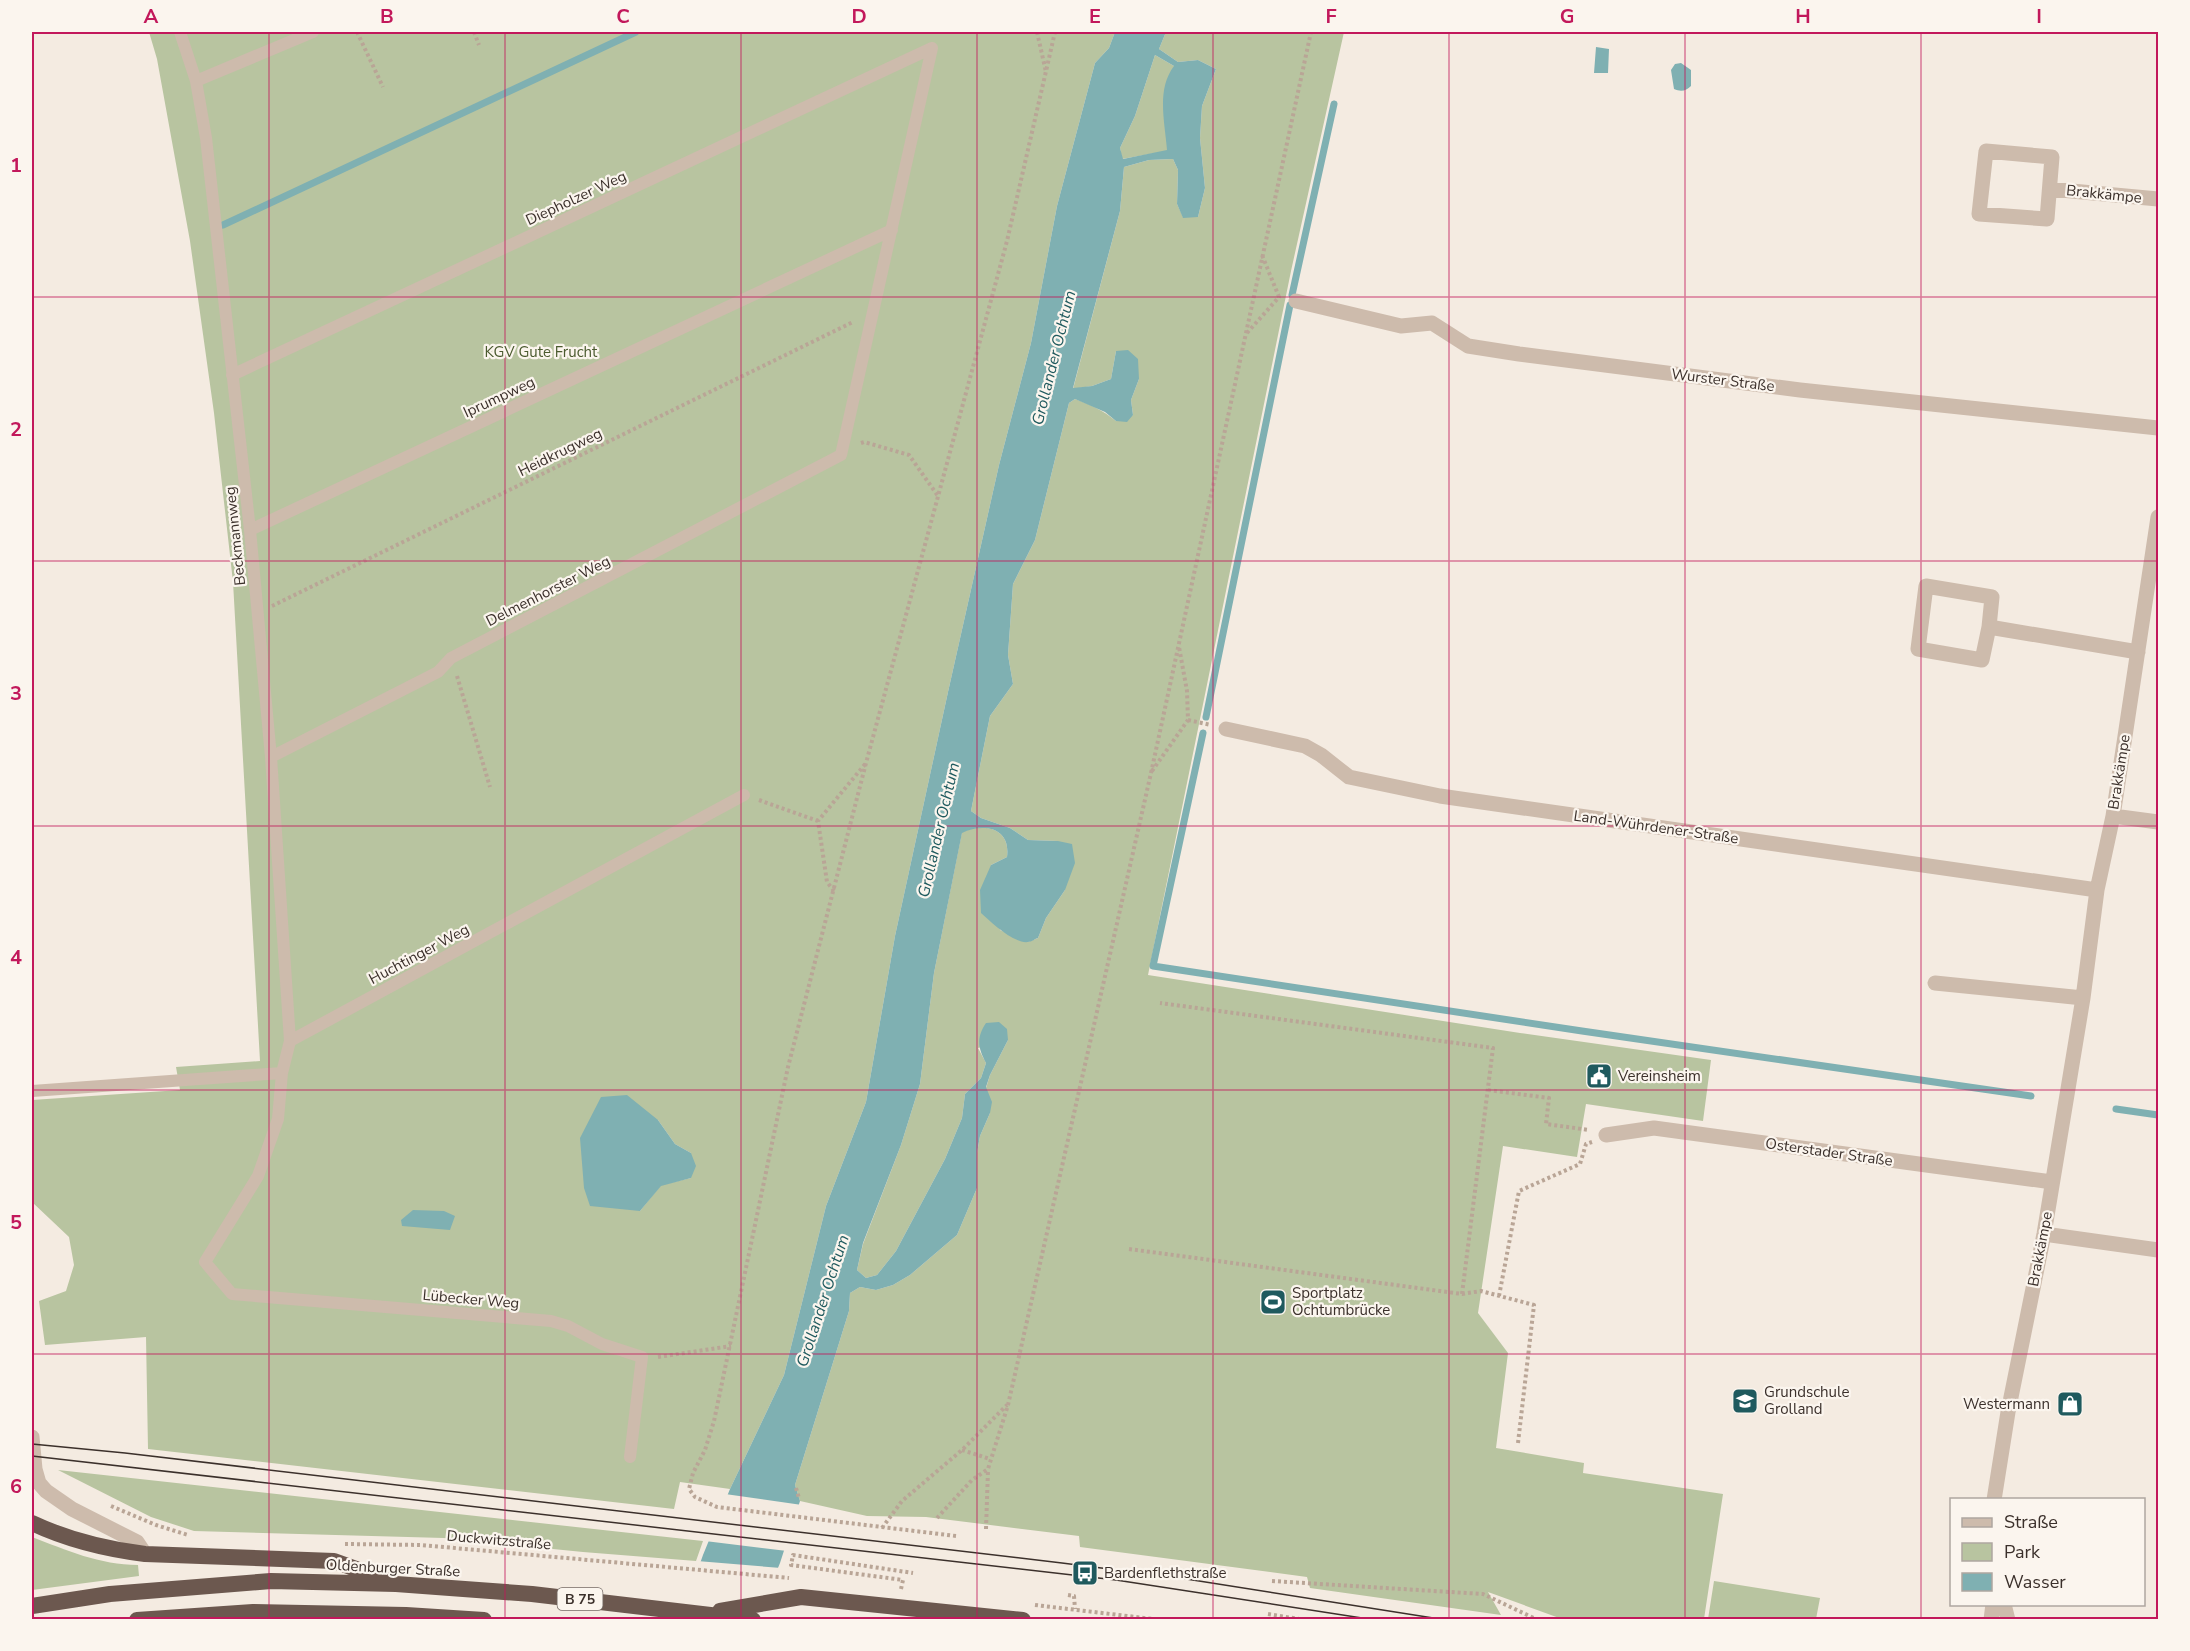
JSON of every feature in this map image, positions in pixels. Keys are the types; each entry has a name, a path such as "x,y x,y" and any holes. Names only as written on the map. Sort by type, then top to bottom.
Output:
{"highway":[{"path":"32,1523 78,1541 145,1554 334,1561 396,1584"},
{"name":"Oldenburger Straße","path":"32,1606 110,1594 271,1581 396,1584 532,1594 753,1620"},
{"path":"704,1614 801,1597 1023,1620"},
{"path":"137,1620 253,1612 406,1615 483,1620"},
{"path":"236,1620 253,1612"}],"street":[{"name":"Brakkämpe","path":"1986,151 2052,157 2050,189 2047,219 1979,214 1986,151"},
{"name":"Brakkämpe","path":"2050,189 2158,199"},
{"name":"Wurster Straße","path":"1296,301 1401,326 1432,323 1468,346 1519,354 1788,388 2158,428"},
{"name":"Brakkämpe","path":"1994,1498 2008,1412 2044,1234 2083,998 2097,890 2113,816 2158,518"},
{"path":"1926,586 1992,597 1989,627 1982,660 1918,649 1926,586"},
{"path":"1989,627 2138,652"},
{"name":"Land-Wührdener-Straße","path":"1226,729 1305,746 1321,755 1349,777 1440,796 2097,890"},
{"path":"2113,816 2158,822"},
{"path":"1935,983 2083,998"},
{"name":"Osterstader Straße","path":"1606,1135 1654,1128 2052,1182"},
{"path":"2044,1234 2158,1250"},
{"path":"32,1446 39,1483 46,1491 72,1509 137,1542 145,1554"}],"lane":[{"name":"Beckmannweg","path":"180,32 196,81 206,138 250,530 271,757 290,1041"},
{"path":"196,81 313,32"},
{"name":"Diepholzer Weg","path":"232,375 932,48 892,230"},
{"path":"842,455 892,230"},
{"name":"Iprumpweg","path":"250,530 892,230"},
{"name":"Delmenhorster Weg","path":"271,757 438,672 451,658 842,455"},
{"name":"Huchtinger Weg","path":"290,1041 744,795"},
{"path":"32,1091 282,1073 290,1041"},
{"name":"Lübecker Weg","path":"282,1073 278,1119 258,1176 205,1262 232,1294 551,1321 568,1326 602,1344 642,1358"},
{"path":"630,1457 642,1358"}],"path":[{"path":"357,32 383,87"},
{"path":"474,32 479,45"},
{"path":"1037,32 1046,74"},
{"path":"956,1536 803,1519 717,1506 695,1497 689,1489 714,1421 788,1067 866,763 1007,241 1055,32"},
{"path":"986,1529 990,1459 1008,1405 1151,773 1311,32"},
{"path":"1245,334 1279,297 1262,254"},
{"name":"Heidkrugweg","path":"258,613 873,313"},
{"path":"842,455 864,442 909,455 938,497"},
{"path":"1151,773 1188,720 1187,691 1179,643"},
{"path":"451,658 490,787"},
{"path":"834,892 827,882 818,821 866,763"},
{"path":"744,795 818,821"},
{"path":"1160,1003 1493,1048 1462,1294"},
{"path":"1488,1090 1549,1098 1546,1124 1578,1127 1606,1135"},
{"path":"1499,1296 1519,1191 1580,1164 1586,1144 1606,1135"},
{"path":"1130,1249 1462,1294 1481,1291 1534,1305 1518,1443"},
{"path":"642,1358 731,1346"},
{"path":"882,1528 902,1501 1008,1405"},
{"path":"962,1449 990,1459"},
{"path":"937,1518 972,1480 988,1469"},
{"path":"795,1488 799,1498"},
{"path":"106,1504 156,1525 195,1537"},
{"name":"Duckwitzstraße","path":"340,1544 421,1545 790,1579"},
{"path":"901,1589 903,1580 791,1565 793,1555 913,1572"},
{"path":"1272,1581 1483,1594 1538,1620"},
{"path":"1068,1595 1074,1596 1075,1609"},
{"path":"1268,1614 1305,1620"}],"green space":[{"name":"KGV Gute Frucht","path":"149,32 1115,32 1109,48 1095,63 1057,206 1031,343 999,465 895,936 866,1102 826,1206 784,1375 730,1489 680,1482 674,1509 148,1449 146,1337 45,1345 39,1301 66,1291 74,1265 69,1237 32,1202 32,1100 180,1090 176,1067 260,1061 233,582 214,413 190,241 157,59","holes":["658,1120 675,1144 691,1153 691,1178 661,1185 640,1211"]},
{"path":"1166,32 1344,32 1291,271 1148,975 1520,1033 1711,1060 1703,1121 1586,1104 1577,1157 1503,1146 1478,1313 1508,1353 1496,1448 1584,1463 1583,1473 1723,1494 1704,1619 1562,1619 1488,1592 1501,1615 1310,1588 1307,1577 1080,1547 1079,1536 926,1517 867,1516 800,1501 795,1485 849,1311 850,1293 860,1287 876,1290 893,1285 910,1275 957,1235 977,1188 977,1153 980,1136 990,1113 986,1088 1008,1040 978,1048 986,1063 981,1078 965,1094 962,1118 945,1159 896,1251 877,1275 866,1278 857,1270 863,1244 901,1145 920,1084 934,973 962,832 987,828 994,830 1005,839 1007,857 991,865 1000,930 1028,942 1038,938 1046,918 1065,890 1058,841 1028,840 1010,828 981,818 971,811 990,716 1013,684 1008,655 1013,584 1035,540 1069,403 1075,399 1081,401 1116,421 1133,415 1131,400 1139,379 1116,351 1111,379 1092,386 1073,389 1120,211 1124,167 1149,160 1173,159 1178,170 1177,204 1183,217 1198,217 1205,188 1200,138 1202,106 1216,69 1198,60 1178,62 1159,49"},
{"path":"1155,55 1174,66 1167,151 1122,159 1120,148 1135,116"},
{"path":"58,1470 703,1541 696,1561 444,1538 194,1531 151,1517"},
{"path":"32,1537 97,1560 138,1565 139,1576 32,1590"},
{"path":"1714,1581 1820,1598 1816,1619 1708,1619"}],"water":[{"name":"Grollander Ochtum","path":"1115,32 1166,32 1159,49 1178,62 1198,60 1216,69 1202,106 1200,138 1205,188 1198,217 1183,218 1177,204 1178,170 1173,159 1149,160 1124,167 1120,211 1073,388 1092,386 1111,379 1116,351 1128,350 1138,359 1139,379 1131,400 1133,415 1127,422 1116,421 1105,412 1075,399 1069,403 1035,540 1013,584 1008,655 1013,684 990,716 971,811 981,818 1010,828 1028,840 1072,844 1075,863 1065,890 1046,918 1038,938 1022,942 1003,932 981,913 980,890 991,865 1007,857 1005,839 994,830 987,828 962,833 934,973 920,1084 901,1145 863,1243 857,1270 866,1278 877,1275 896,1251 945,1159 962,1118 965,1094 981,1078 986,1063 979,1043 983,1028 986,1023 999,1022 1007,1029 1008,1040 986,1087 992,1102 980,1136 977,1153 977,1188 957,1235 910,1275 893,1285 876,1290 860,1287 850,1293 849,1311 795,1485 800,1501 780,1563 757,1619 680,1620 730,1489 784,1375 826,1206 866,1102 895,936 999,465 1031,343 1057,206 1095,63 1109,48","holes":["1155,55 1174,66 1168,75 1163,96 1167,150 1123,159 1120,148 1135,116"]},
{"path":"1596,47 1609,49 1608,73 1594,73"},
{"path":"1681,63 1691,70 1691,86 1681,91 1674,89 1671,70 1675,64"},
{"path":"627,1095 658,1120 675,1144 691,1153 696,1166 691,1178 661,1186 640,1211 590,1206 584,1188 580,1138 601,1097"},
{"path":"413,1210 444,1211 455,1216 450,1230 402,1226 401,1220"}],"pier":[{"path":"725,1494 802,1505 787,1551 705,1541"},
{"path":"697,1561 781,1568 760,1620 677,1620"}],"waterway":[{"path":"223,225 636,32"},
{"path":"1292,295 1334,104"},
{"path":"1206,717 1290,305"},
{"path":"1203,733 1153,966 2031,1096"},
{"path":"2116,1109 2158,1115"}],"tram line":[{"path":"32,1444 1062,1563 1180,1578 1446,1620"},
{"path":"32,1456 1116,1580 1375,1620"}],"place":[{"name":"Vereinsheim","path":"1599,1076"},
{"name":"Sportplatz Ochtumbrücke","path":"1273,1302"},
{"name":"Grundschule Grolland","path":"1745,1401"},
{"name":"Westermann","path":"2070,1404"},
{"name":"Bardenflethstraße","path":"1085,1573"}]}
